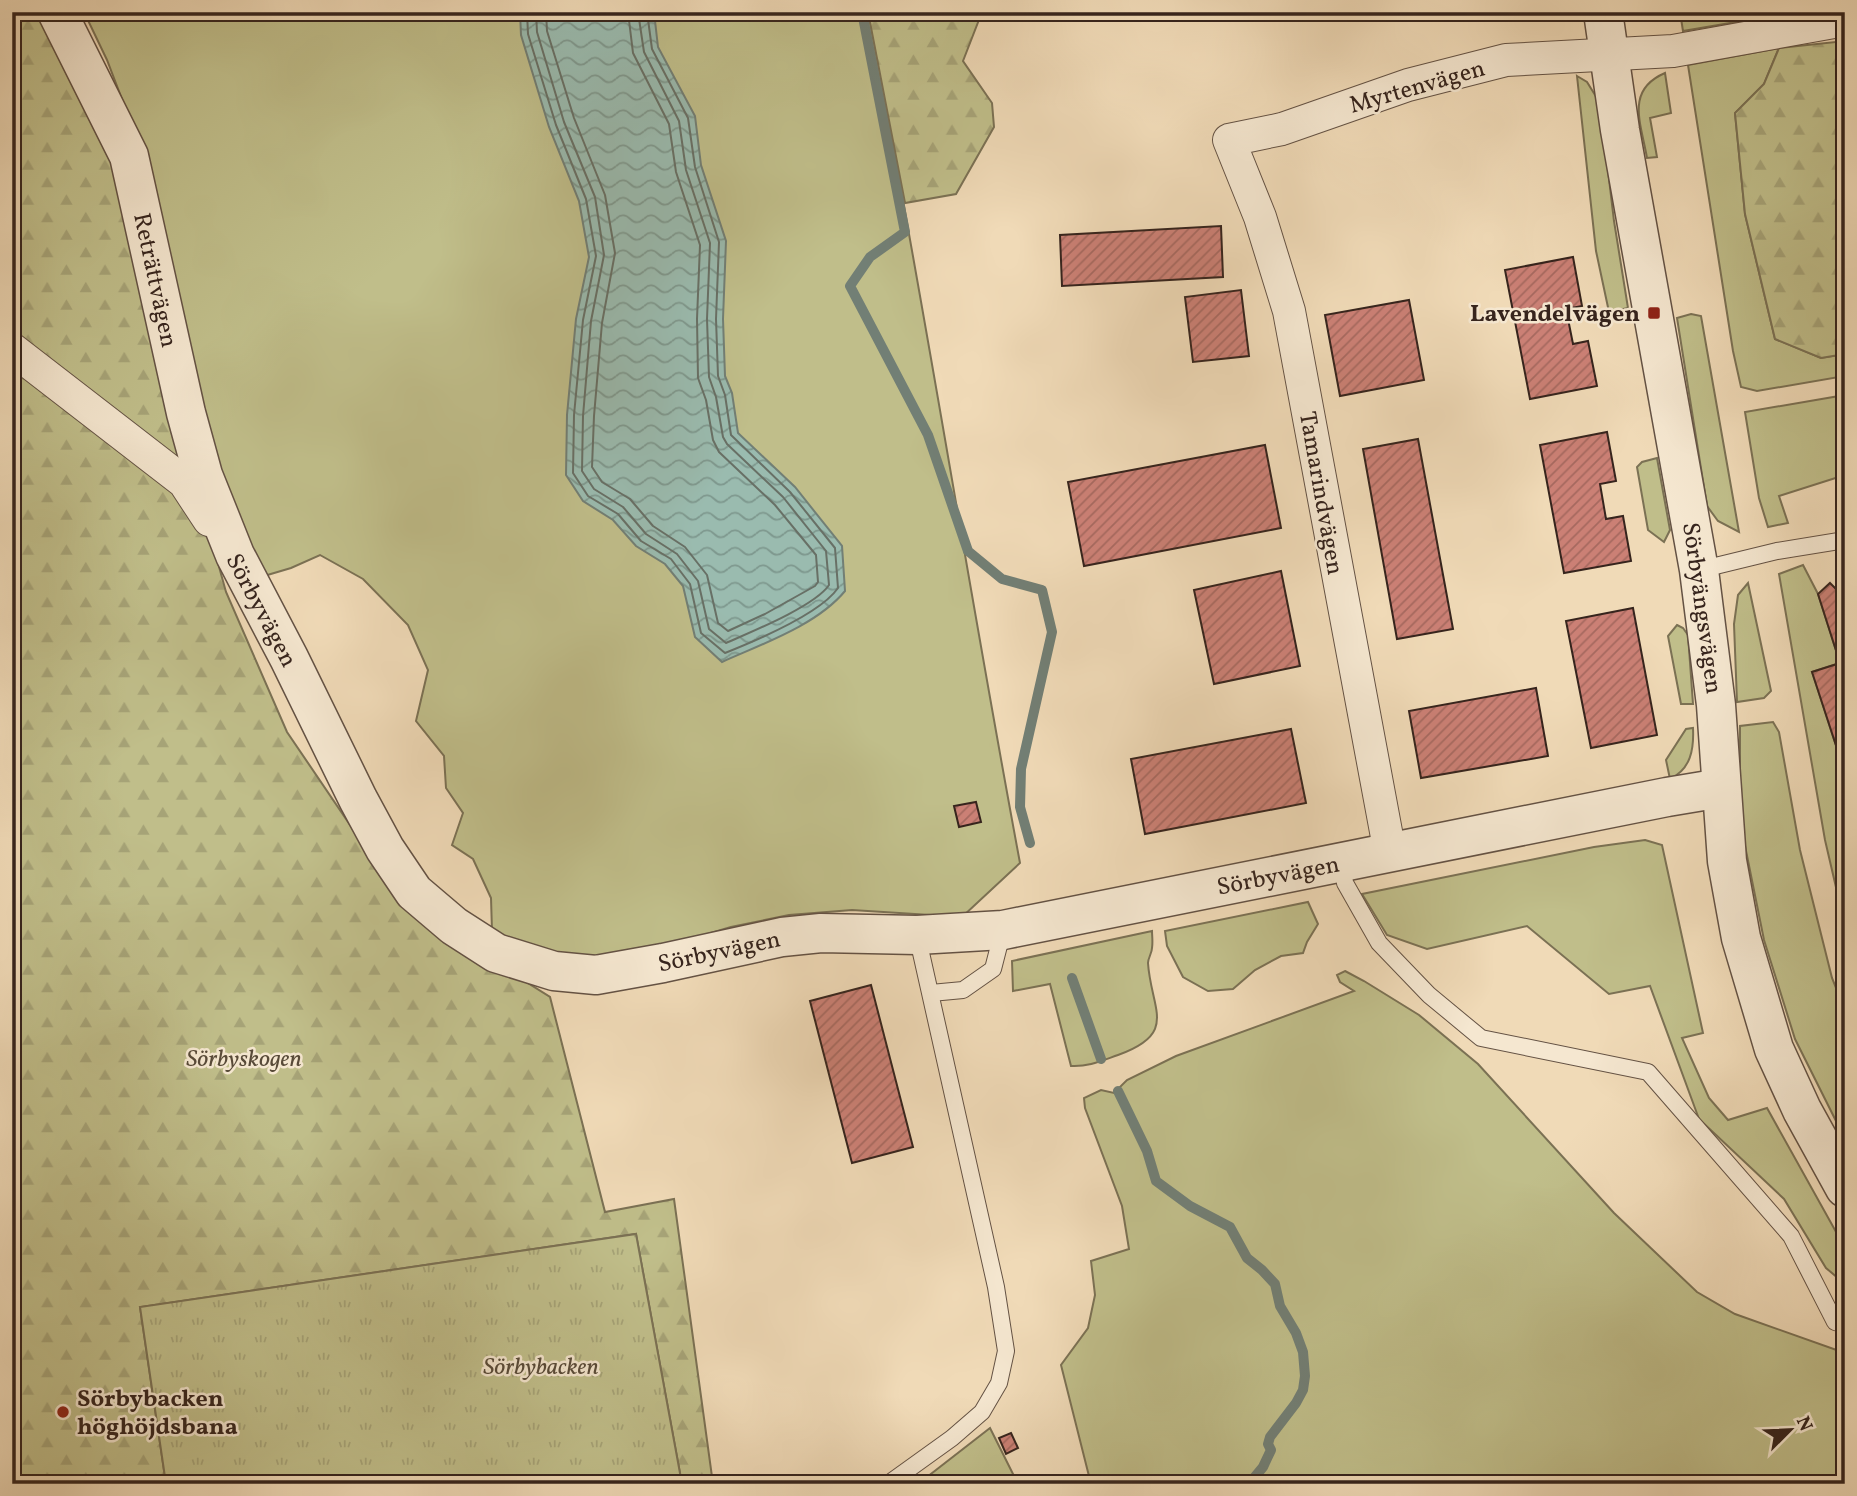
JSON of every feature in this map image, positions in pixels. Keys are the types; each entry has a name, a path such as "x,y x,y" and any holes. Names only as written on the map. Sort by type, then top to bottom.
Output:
{"street":[{"name":"Reträttvägen","path":"57,12 129,156 186,414 204,475 235,555"},
{"name":"Sörbyängsvägen","path":"1603,12 1620,131 1699,570 1716,705 1727,861 1741,938 1774,1049 1802,1110 1845,1188"},
{"path":"1609,54 1673,51 1845,20"},
{"name":"Myrtenvägen","path":"1229,140 1282,129 1408,85 1506,60 1609,54"},
{"name":"Tamarindvägen","path":"1229,140 1260,217 1289,311 1390,853"},
{"name":"Sörbyvägen","path":"12,349 184,482 235,555 385,849 414,892 454,926 496,953 554,971 596,975 782,937 821,933 917,935 1003,930 1721,788"}],"lane":[{"path":"1699,570 1777,551 1845,540"},
{"path":"1342,863 1345,883 1379,943 1429,995 1481,1038 1648,1072 1791,1236 1835,1322 1845,1325"},
{"path":"931,993 962,990 993,970 1003,930"},
{"path":"888,1484 952,1438 982,1412 999,1383 1006,1351 996,1287 917,935"}],"green space":[{"name":"Sörbyskogen","path":"12,12 42,12 119,164 195,480 226,592 287,732 382,872 491,960 550,997 605,1212 674,1199 713,1484 682,1484 636,1234 140,1307 166,1484 12,1484"},
{"path":"84,12 868,12 1020,863 962,917 852,910 789,915 731,927 677,943 608,955 552,958 492,931 491,898 473,859 452,845 463,813 446,788 444,756 416,721 428,670 408,625 363,579 320,555 264,576 217,477 144,157 107,60"},
{"path":"868,12 982,12 963,61 992,103 994,127 956,194 905,203"},
{"path":"1680,12 1794,12 1683,31"},
{"path":"1845,41 1845,354 1821,358 1775,339 1745,214 1735,113 1764,84 1779,48"},
{"path":"1779,48 1764,84 1735,113 1745,214 1775,339 1821,358 1845,354 1845,376 1757,391 1741,387 1733,351 1688,65"},
{"path":"1665,73 1671,113 1650,118 1657,157 1647,158 1640,120 1640,98 1652,80"},
{"path":"1577,76 1587,82 1600,103 1628,308 1609,312 1596,251"},
{"path":"1691,314 1701,316 1739,532 1718,521 1707,506 1677,318"},
{"path":"1845,395 1845,475 1779,496 1788,523 1768,527 1759,498 1745,412"},
{"path":"1657,458 1670,530 1664,542 1648,530 1637,467 1642,462"},
{"path":"1803,565 1818,594 1840,663 1812,672 1845,773 1845,926 1825,840 1779,574"},
{"path":"1748,583 1771,691 1764,698 1737,702 1734,624 1738,595"},
{"path":"1677,625 1688,635 1693,704 1681,704 1668,636"},
{"path":"1773,722 1779,732 1800,850 1832,978 1845,1010 1845,1139 1795,1039 1764,940 1740,821 1740,726"},
{"path":"1693,728 1690,758 1683,770 1670,779 1666,760 1686,729"},
{"path":"1645,840 1662,845 1703,1033 1682,1038 1709,1098 1728,1120 1767,1108 1845,1248 1845,1284 1826,1268 1784,1199 1699,1119 1650,986 1609,994 1527,926 1427,949 1387,935 1362,894 1594,847"},
{"path":"1308,902 1318,924 1303,953 1281,956 1255,970 1233,989 1208,991 1183,977 1167,946 1165,931"},
{"path":"1152,931 1152,950 1148,963 1156,1007 1155,1029 1149,1038 1137,1047 1094,1063 1071,1066 1050,984 1013,991 1012,961"},
{"path":"1345,971 1419,1015 1478,1064 1614,1213 1697,1292 1735,1314 1845,1353 1845,1484 1091,1484 1061,1365 1088,1328 1095,1295 1091,1261 1129,1249 1122,1206 1085,1108 1084,1098 1101,1090 1114,1093 1127,1080 1176,1056 1354,991 1340,982 1337,975"},
{"name":"Sörbybacken","path":"636,1234 682,1484 166,1484 140,1307"},
{"path":"990,1428 1018,1484 918,1484"}],"water":[{"path":"520,12 654,12 658,47 695,116 701,165 726,241 723,319 725,376 732,393 738,433 795,487 842,546 845,591 833,603 804,624 722,662 695,637 683,586 665,564 636,546 613,520 583,501 566,475 567,415 576,319 589,257 579,201 549,127 521,35"}],"building":[{"path":"1221,226 1223,277 1062,286 1060,235"},
{"path":"1573,257 1582,306 1566,309 1573,344 1588,341 1597,386 1530,399 1505,270"},
{"path":"1241,290 1249,356 1193,362 1185,297"},
{"path":"1409,300 1424,380 1340,396 1325,315"},
{"path":"1607,432 1616,481 1600,484 1606,519 1623,516 1631,561 1564,573 1540,445"},
{"path":"1418,439 1453,629 1397,639 1363,449"},
{"path":"1265,445 1281,528 1084,566 1068,482"},
{"path":"1281,571 1300,666 1214,684 1194,590"},
{"path":"1830,583 1845,598 1845,773 1812,672 1840,663 1818,594"},
{"path":"1633,608 1657,735 1591,748 1566,621"},
{"path":"1536,688 1548,756 1421,778 1409,711"},
{"path":"1291,729 1306,803 1145,834 1131,759"},
{"path":"976,802 981,822 959,827 954,806"},
{"path":"871,985 913,1147 852,1163 810,1001"},
{"path":"1011,1433 1018,1448 1006,1454 999,1438"}],"waterway":[{"path":"862,12 905,232 870,257 850,286 928,435 968,551 1002,579 1042,590 1052,632 1021,769 1020,807 1030,843"},
{"path":"1072,978 1101,1059"},
{"path":"1118,1091 1147,1151 1156,1181 1190,1206 1230,1227 1247,1258 1275,1284 1280,1306 1296,1333 1303,1352 1303,1390 1270,1437 1268,1444 1271,1450 1263,1467 1249,1484"}],"place":[{"name":"Lavendelvägen","path":"1654,313"},
{"name":"Sörbybacken höghöjdsbana","path":"63,1412"}]}
